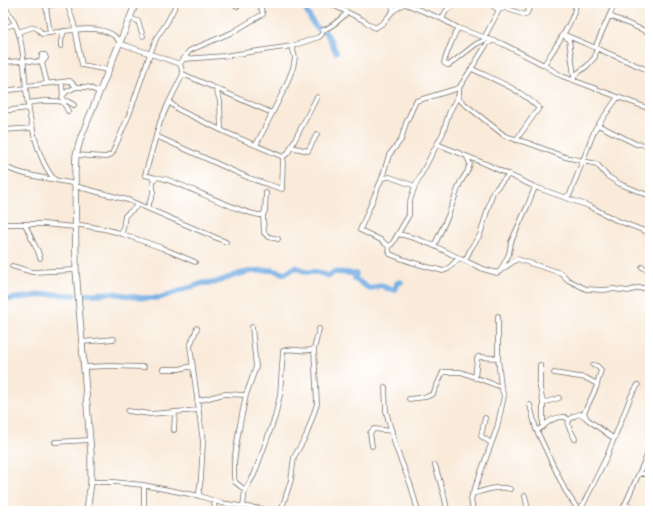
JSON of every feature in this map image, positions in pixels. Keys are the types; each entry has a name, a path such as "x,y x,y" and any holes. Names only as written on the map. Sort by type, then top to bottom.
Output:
{"street":[{"path":"50,33 46,7 57,3"},
{"path":"67,3 75,29 82,65 108,70"},
{"path":"87,511 91,482 90,440 85,367 77,297 75,225 76,155 81,137 135,5 128,3"},
{"path":"76,155 106,157 112,154 129,115 157,37 177,3"},
{"path":"230,3 237,6 241,3"},
{"path":"180,64 189,51 234,32 263,14 259,3"},
{"path":"329,3 363,20 374,28 383,23 403,3 442,19 458,28 503,44 562,76 574,78 650,109"},
{"path":"392,3 391,7 393,12"},
{"path":"442,19 446,11 455,3"},
{"path":"488,3 499,10"},
{"path":"388,246 392,244 409,214 409,204 415,186 437,144 457,98 459,88 487,44 499,10 498,3"},
{"path":"499,10 505,8 525,15 532,3"},
{"path":"544,65 575,12 576,3"},
{"path":"574,78 595,57 597,43 615,3"},
{"path":"3,4 13,18 18,32 22,53 26,61 26,87 33,128 39,150 47,169 54,180"},
{"path":"184,59 224,56 292,46 314,39 334,25 347,12"},
{"path":"610,16 650,33"},
{"path":"130,18 138,21 143,36"},
{"path":"3,28 15,24"},
{"path":"18,32 34,27 42,34 75,29 104,31 113,35 119,42 180,64"},
{"path":"458,28 444,61 447,65 476,44 488,39"},
{"path":"61,31 61,44"},
{"path":"563,34 650,71"},
{"path":"563,34 569,40 574,78"},
{"path":"256,145 294,68 295,58 292,46"},
{"path":"3,62 38,62 41,61 42,55 45,54 46,58 42,63 47,83"},
{"path":"180,64 183,74 160,122 145,175 169,179 214,200 251,214 263,215"},
{"path":"472,69 514,88 530,99 539,108 516,140"},
{"path":"183,74 272,113"},
{"path":"3,91 47,83 70,81 76,87"},
{"path":"62,82 63,102 68,111"},
{"path":"62,97 66,92 76,87 88,87 99,92"},
{"path":"458,258 448,270 443,271 409,262 390,254 388,246 381,240 360,230 382,178 389,155 400,140 416,101 459,88"},
{"path":"216,89 220,101 221,130"},
{"path":"156,136 249,178 282,189 283,157 291,147 317,97"},
{"path":"566,197 570,194 582,161 598,125 618,97"},
{"path":"457,98 505,136 565,157 597,164 607,176 620,184 650,196"},
{"path":"29,103 40,101 67,101 74,105"},
{"path":"169,102 179,110 283,157"},
{"path":"3,111 29,108"},
{"path":"598,125 636,144 650,145"},
{"path":"3,130 33,128"},
{"path":"291,147 308,151 317,134"},
{"path":"437,144 509,174 535,187 566,197 616,220 650,233"},
{"path":"434,246 448,216 460,183 470,164 467,156"},
{"path":"470,164 476,161"},
{"path":"3,166 9,169 75,185 138,204 226,242"},
{"path":"465,261 471,248 480,235 493,192 509,174"},
{"path":"382,178 390,176 415,186"},
{"path":"147,208 153,193 153,185 156,178"},
{"path":"500,272 503,263 509,254 511,242 535,187"},
{"path":"266,193 266,211 263,215 264,233 269,237 278,238"},
{"path":"570,194 572,200"},
{"path":"122,234 125,216 135,210 138,204"},
{"path":"3,224 75,225 104,229 162,248 195,262"},
{"path":"25,224 40,258"},
{"path":"398,234 410,236 492,272 500,272 517,258 561,273 568,280 586,289 613,289 628,291 638,288 650,288"},
{"path":"12,266 32,272 76,270"},
{"path":"642,267 650,271"},
{"path":"473,511 471,499 472,494 497,428 504,396 501,387 498,358 498,316"},
{"path":"245,490 235,482 234,454 246,395 256,367 252,327"},
{"path":"197,328 190,346 203,442 201,478 198,492 200,496"},
{"path":"281,511 291,480 294,457 306,436 317,404 314,349 319,329"},
{"path":"82,342 114,339"},
{"path":"245,508 245,490 254,475 273,421 280,395 282,351 288,349 307,351 314,349"},
{"path":"475,378 478,357 498,358"},
{"path":"540,365 543,427"},
{"path":"585,417 585,410 597,384 601,370 597,366 593,365"},
{"path":"85,367 109,366 144,368"},
{"path":"163,369 193,366"},
{"path":"409,399 426,397 433,394 443,372 460,372 501,387"},
{"path":"554,373 586,378 597,384"},
{"path":"530,406 538,431 565,490 580,511 607,456 631,396 638,385"},
{"path":"385,387 386,411 396,448 411,486 418,511"},
{"path":"198,401 224,394 246,395"},
{"path":"543,403 560,398"},
{"path":"128,411 150,414 199,410"},
{"path":"174,430 175,412"},
{"path":"575,439 568,425 569,420 580,414 614,438"},
{"path":"538,431 548,421 555,418 565,417 569,420"},
{"path":"486,418 481,436 492,443"},
{"path":"372,446 370,433 372,431 392,431"},
{"path":"55,442 90,440"},
{"path":"622,511 650,449"},
{"path":"435,465 445,499 446,511"},
{"path":"639,473 650,475"},
{"path":"91,482 114,482 144,486 200,496 214,501 245,508 275,511"},
{"path":"144,486 144,511"},
{"path":"472,494 492,489 510,489"},
{"path":"524,511 526,505 525,496"},
{"path":"214,501 216,508 215,511"},
{"path":"625,505 643,511"}],"waterway":[{"path":"301,3 316,27 327,34 336,52"},
{"path":"80,295 112,293 142,298 159,298 203,283 214,283 252,271 273,270 285,274 296,267 306,272 317,272 329,276 334,272 349,273"},
{"path":"352,274 356,274 355,279 370,289 381,285 395,290 397,283 401,282"},
{"path":"3,300 49,294 74,295"}]}
